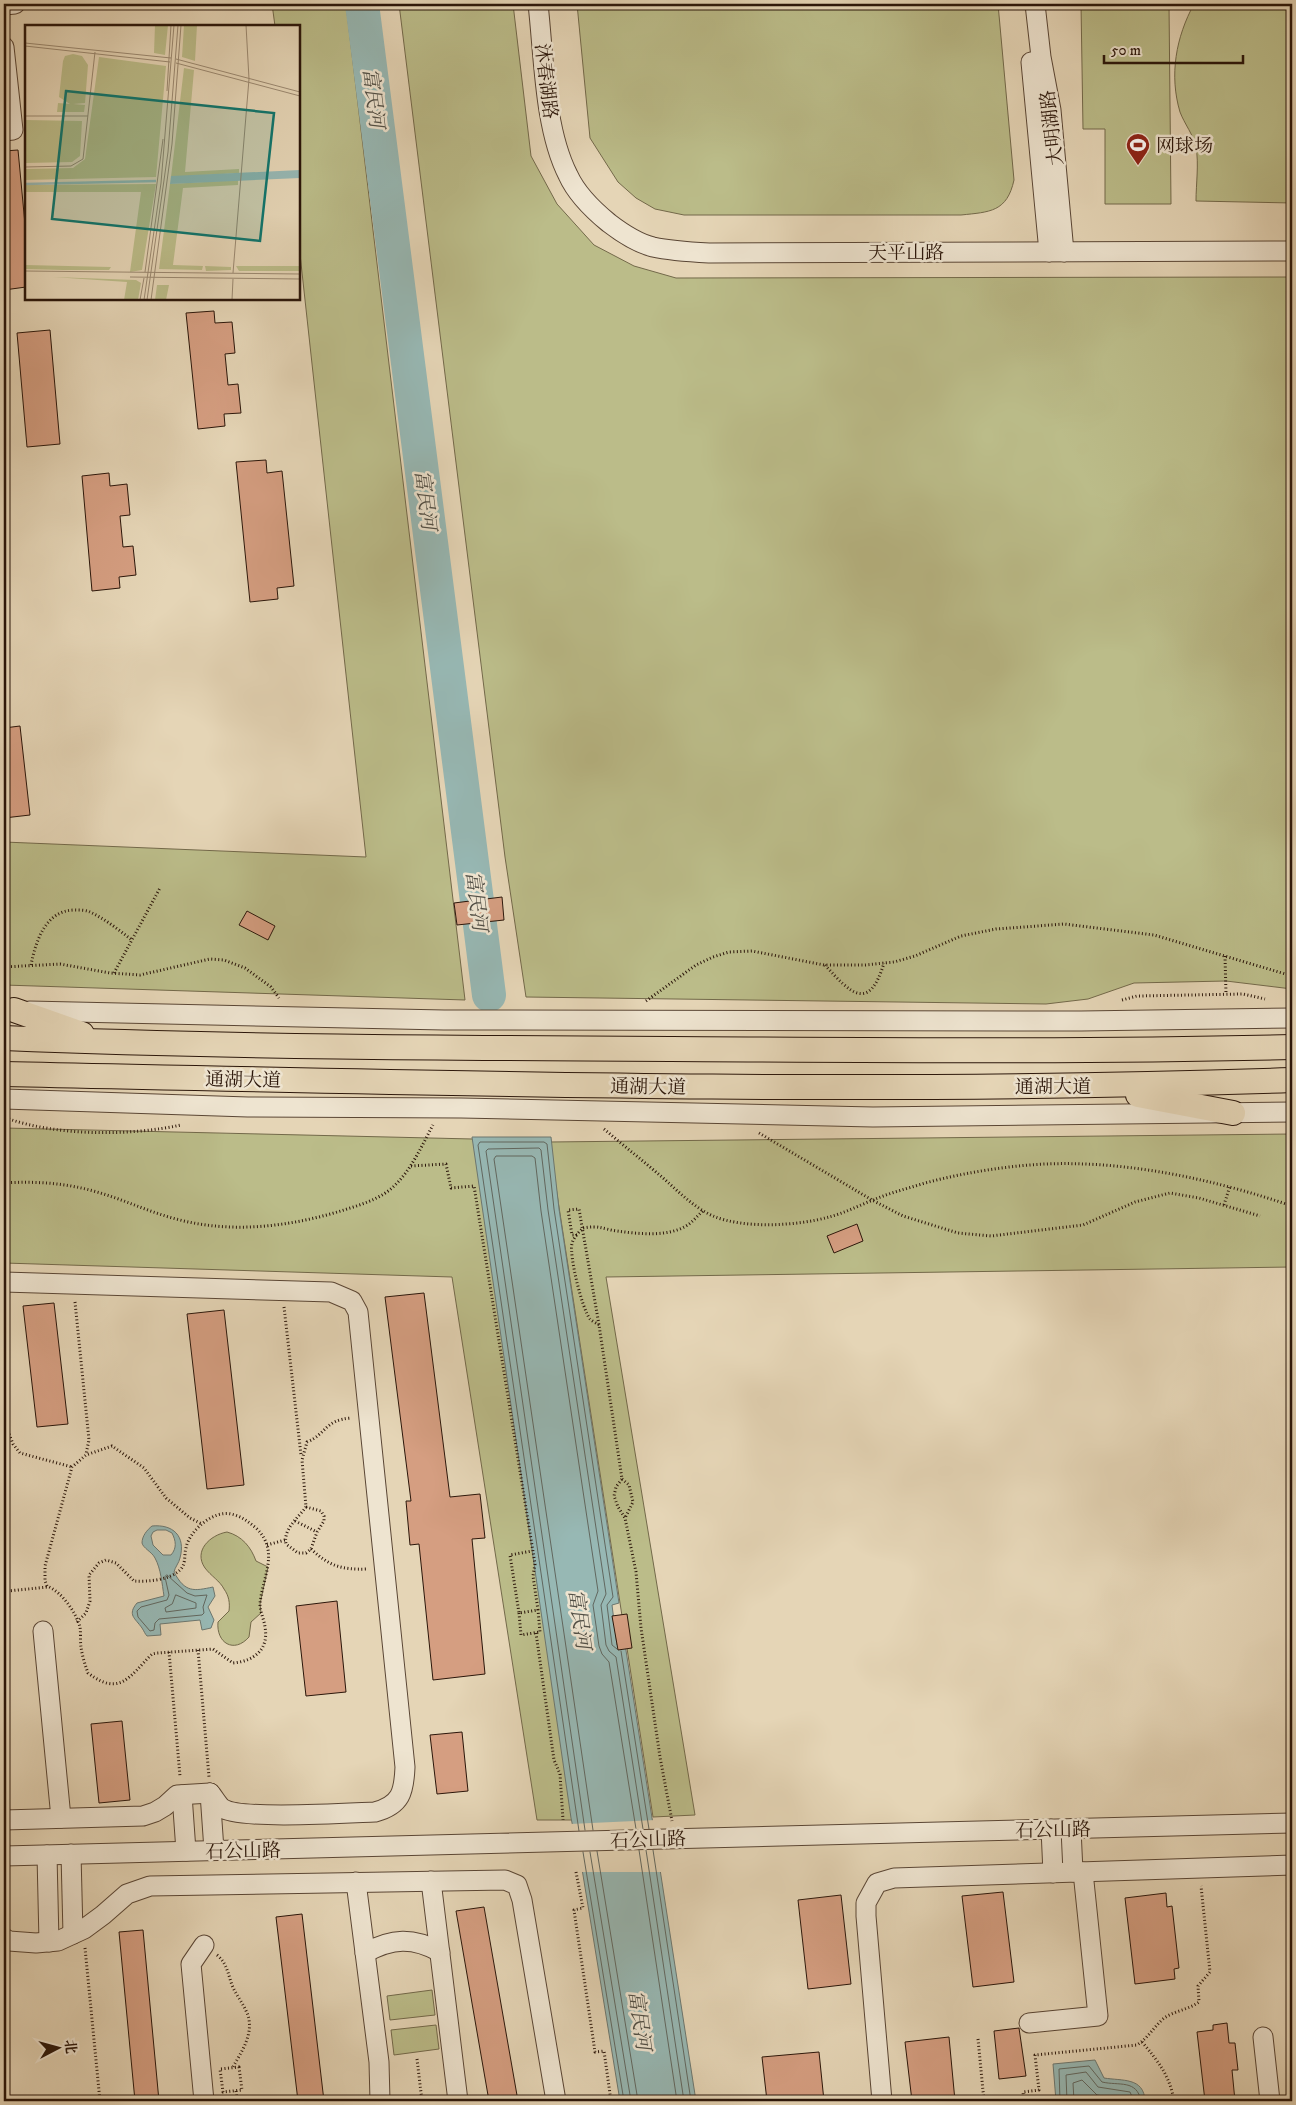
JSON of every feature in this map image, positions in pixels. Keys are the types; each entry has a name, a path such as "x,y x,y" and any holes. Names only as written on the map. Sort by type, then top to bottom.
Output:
{"main road":[{"path":"9,1010 105,1042"},
{"name":"通湖大道","path":"4,1038 105,1042 475,1048 1116,1051 1292,1047"},
{"name":"通湖大道","path":"4,1074 474,1084 793,1088 1092,1086 1292,1080"},
{"path":"1092,1086 1233,1113"}],"street":[{"path":"4,5 15,4"},
{"name":"沐春湖路","path":"538,4 549,102 565,158"},
{"name":"沐春湖路","path":"550,4 565,158"},
{"name":"大明湖路","path":"1026,4 1056,246"},
{"name":"大明湖路","path":"1035,4 1041,57 1051,110 1056,246"},
{"path":"4,47 13,130 4,131"},
{"name":"天平山路","path":"565,158 603,205 640,229 664,238 686,242 1292,251"},
{"name":"天平山路","path":"1056,246 1292,240"},
{"path":"9,1010 463,1020 1082,1021 1292,1018"},
{"path":"4,1099 248,1107 462,1108 873,1116 1292,1112"},
{"path":"4,1282 332,1292 352,1301 358,1312 405,1767 401,1796 384,1810 375,1812 264,1814 222,1808 210,1793"},
{"path":"43,1631 61,1818"},
{"path":"4,1820 143,1816 165,1806 177,1795 210,1793"},
{"path":"210,1793 214,1850"},
{"path":"182,1795 186,1851"},
{"name":"石公山路","path":"4,1856 1292,1823"},
{"path":"1051,1829 1053,1873"},
{"path":"1030,2023 1098,2016 1071,1829"},
{"path":"47,1854 49,1942"},
{"path":"71,1854 78,1931"},
{"path":"882,2101 866,1916 866,1903 877,1883 894,1878 1292,1865"},
{"path":"4,1938 9,1941 36,1943 58,1941 103,1915 127,1894 150,1886 505,1880 517,1885 522,1900 556,2101"},
{"path":"431,1881 458,2101"},
{"path":"356,1882 379,2062 380,2101"},
{"path":"365,1953 379,1945 402,1941 426,1944 440,1952"},
{"path":"204,1944 191,1964 204,2101"},
{"path":"1263,2037 1270,2101"}],"path":[{"path":"114,973 160,888"},
{"path":"1292,892 1290,896 1292,907"},
{"path":"31,964 36,944 42,931 52,917 68,910 89,911 132,940"},
{"path":"645,1002 696,965 729,952 752,951 824,965 865,965 914,956 961,936 996,929 1064,924 1154,935 1292,976"},
{"path":"1225,956 1226,994"},
{"path":"4,967 31,964 60,964 114,973 140,974 210,960 224,960 245,968 271,987 280,1000"},
{"path":"824,965 843,985 853,993 860,994 868,992 877,984 884,963"},
{"path":"4,1183 56,1183 98,1192 151,1212 182,1221 235,1228 279,1225 331,1214 372,1201 391,1189 411,1166 434,1122"},
{"path":"597,1124 690,1202 714,1216 740,1223 798,1223 829,1217 872,1200 927,1183 978,1172 1029,1165 1068,1163 1111,1166 1230,1186 1292,1206"},
{"path":"757,1130 762,1135 872,1200 903,1216 958,1233 990,1236 1083,1225 1135,1202 1170,1193 1182,1194 1260,1216"},
{"path":"411,1166 446,1164 450,1188 474,1186 535,1564 533,1576 540,1632 521,1635 510,1555 532,1551"},
{"path":"1224,1205 1230,1186"},
{"path":"577,1234 572,1235 568,1210 580,1209 622,1479 629,1485 633,1502 625,1518"},
{"path":"599,1324 590,1320 580,1298 572,1244 577,1234 583,1228 598,1226 614,1230 655,1234 678,1230 688,1225 704,1210"},
{"path":"74,1284 89,1440 86,1455"},
{"path":"282,1290 306,1507 289,1527 285,1540 286,1544 298,1553 306,1553 311,1549 317,1532 324,1522 324,1516 316,1508 306,1507"},
{"path":"302,1460 306,1442 319,1436 324,1428 332,1422 340,1419 370,1416"},
{"path":"4,1421 13,1444 20,1453 72,1467"},
{"path":"49,1587 45,1581 45,1566 58,1521 61,1502 72,1467 86,1455 112,1446 144,1468 175,1507 202,1524"},
{"path":"622,1479 616,1487 614,1496 625,1518 636,1572 641,1628 672,1821 692,1838"},
{"path":"4,1575 6,1575 8,1592 49,1587 57,1590 80,1628 81,1649 88,1673 110,1685 121,1684 152,1654 213,1649 233,1663 252,1659 264,1646 266,1634 260,1604 268,1567 267,1545 262,1534 248,1521 230,1514 220,1514 202,1524 189,1539 182,1568 174,1575 145,1581 134,1581 116,1563 106,1560 99,1563 89,1575 90,1600 86,1612 77,1622"},
{"path":"295,1521 317,1532"},
{"path":"267,1545 285,1540"},
{"path":"311,1549 329,1563 350,1570 385,1569"},
{"path":"519,1613 538,1610"},
{"path":"536,1633 554,1760 560,1774 563,1820"},
{"path":"198,1650 210,1793"},
{"path":"169,1652 182,1795"},
{"path":"1024,2101 1023,2092 1039,2090 1035,2055 1137,2045 1164,2018 1199,2002 1198,1986 1210,1972 1199,1868"},
{"path":"576,1872 583,1908 574,1910 595,2052 604,2050 611,2101"},
{"path":"78,1931 100,2101"},
{"path":"204,1944 224,1960 237,1997 248,2014 249,2030 246,2045 233,2067"},
{"path":"978,2038 984,2101"},
{"path":"1142,2042 1160,2063 1169,2079 1174,2101"},
{"path":"417,2059 422,2101"},
{"path":"239,2066 242,2090 236,2091 223,2092 220,2069 239,2066"},
{"path":"236,2091 237,2101"}],"green space":[{"path":"272,4 346,4 465,1000 4,985 4,842 366,857 300,254 300,25 275,25"},
{"path":"399,4 513,4 531,156 557,204 594,245 634,266 676,278 1292,277 1292,989 1226,981 1134,983 1088,999 1046,1004 526,997 505,857"},
{"path":"577,4 998,4 1014,180 1011,191 1007,199 996,208 981,213 961,215 684,215 655,209 636,198 618,182 590,138"},
{"path":"1081,4 1169,4 1171,204 1105,204 1105,129 1083,129"},
{"path":"1194,4 1292,4 1292,203 1196,201 1196,147 1180,112 1175,84 1176,56 1179,43"},
{"path":"4,1128 473,1139 582,1820 537,1820 452,1277 4,1263"},
{"path":"1292,1134 1292,1267 606,1277 695,1815 653,1817 549,1142"},
{"path":"227,1532 241,1539 249,1547 256,1561 268,1567 260,1604 261,1613 251,1622 249,1637 238,1645 227,1644 220,1636 218,1622 229,1611 228,1597 220,1583 205,1568 201,1556 202,1550 209,1540"},
{"path":"432,1990 435,2015 390,2020 387,1996"},
{"path":"436,2025 439,2049 394,2055 391,2030"}],"water":[{"path":"472,1137 551,1137 559,1209 619,1603 612,1605 617,1645 625,1644 696,2101 620,2101 582,1869 571,1818"},
{"path":"152,1526 172,1529 179,1538 181,1550 174,1572 182,1584 195,1590 213,1587 215,1596 208,1607 214,1620 211,1628 202,1630 200,1620 160,1624 161,1635 147,1636 133,1616 134,1607 137,1603 164,1596 157,1562 142,1543 144,1536","holes":["157,1530 166,1530 172,1533 175,1542 171,1555 163,1555 153,1545 151,1536"]},
{"path":"1095,2060 1104,2078 1125,2080 1136,2084 1144,2093 1145,2101 1056,2101 1053,2064"}],"pier":[{"path":"656,1820 664,1872 580,1872 570,1824"}],"building":[{"path":"18,150 25,224 25,287 4,290 4,151"},
{"path":"214,311 215,323 232,322 235,353 225,354 228,385 238,384 241,413 224,414 225,426 198,429 186,313"},
{"path":"50,330 60,444 27,447 17,333"},
{"path":"266,460 267,473 282,471 294,586 277,588 278,599 250,602 236,462"},
{"path":"109,473 110,486 127,484 130,515 120,516 123,547 133,546 136,575 119,577 120,588 92,591 82,476"},
{"path":"20,726 30,815 4,818 4,728"},
{"path":"502,897 504,920 457,925 454,903"},
{"path":"247,911 275,926 268,940 239,925"},
{"path":"857,1224 863,1241 834,1253 827,1236"},
{"path":"424,1293 450,1497 480,1494 485,1538 472,1539 485,1674 433,1680 419,1544 410,1545 406,1501 411,1501 385,1297"},
{"path":"54,1303 68,1424 37,1427 23,1306"},
{"path":"224,1310 244,1485 207,1489 187,1314"},
{"path":"337,1601 346,1692 306,1696 296,1606"},
{"path":"627,1614 632,1648 618,1650 612,1616"},
{"path":"122,1721 130,1800 99,1803 91,1724"},
{"path":"462,1732 468,1791 437,1794 430,1735"},
{"path":"1003,1892 1014,1982 973,1987 962,1896"},
{"path":"1166,1893 1167,1907 1172,1906 1179,1968 1174,1969 1175,1979 1135,1984 1125,1898"},
{"path":"841,1895 851,1984 808,1989 798,1900"},
{"path":"484,1907 518,2101 489,2101 456,1911"},
{"path":"302,1914 324,2101 298,2101 276,1917"},
{"path":"143,1930 159,2101 135,2101 119,1932"},
{"path":"1227,2023 1229,2043 1235,2043 1238,2070 1232,2070 1235,2101 1205,2101 1197,2032 1213,2030 1213,2025"},
{"path":"1019,2028 1026,2076 999,2079 994,2031"},
{"path":"949,2037 955,2101 912,2101 905,2042"},
{"path":"819,2052 824,2101 767,2101 762,2057"}],"waterway":[{"name":"富民河","path":"362,4 489,995"}],"place":[{"name":"网球场","path":"1138,166"}]}
